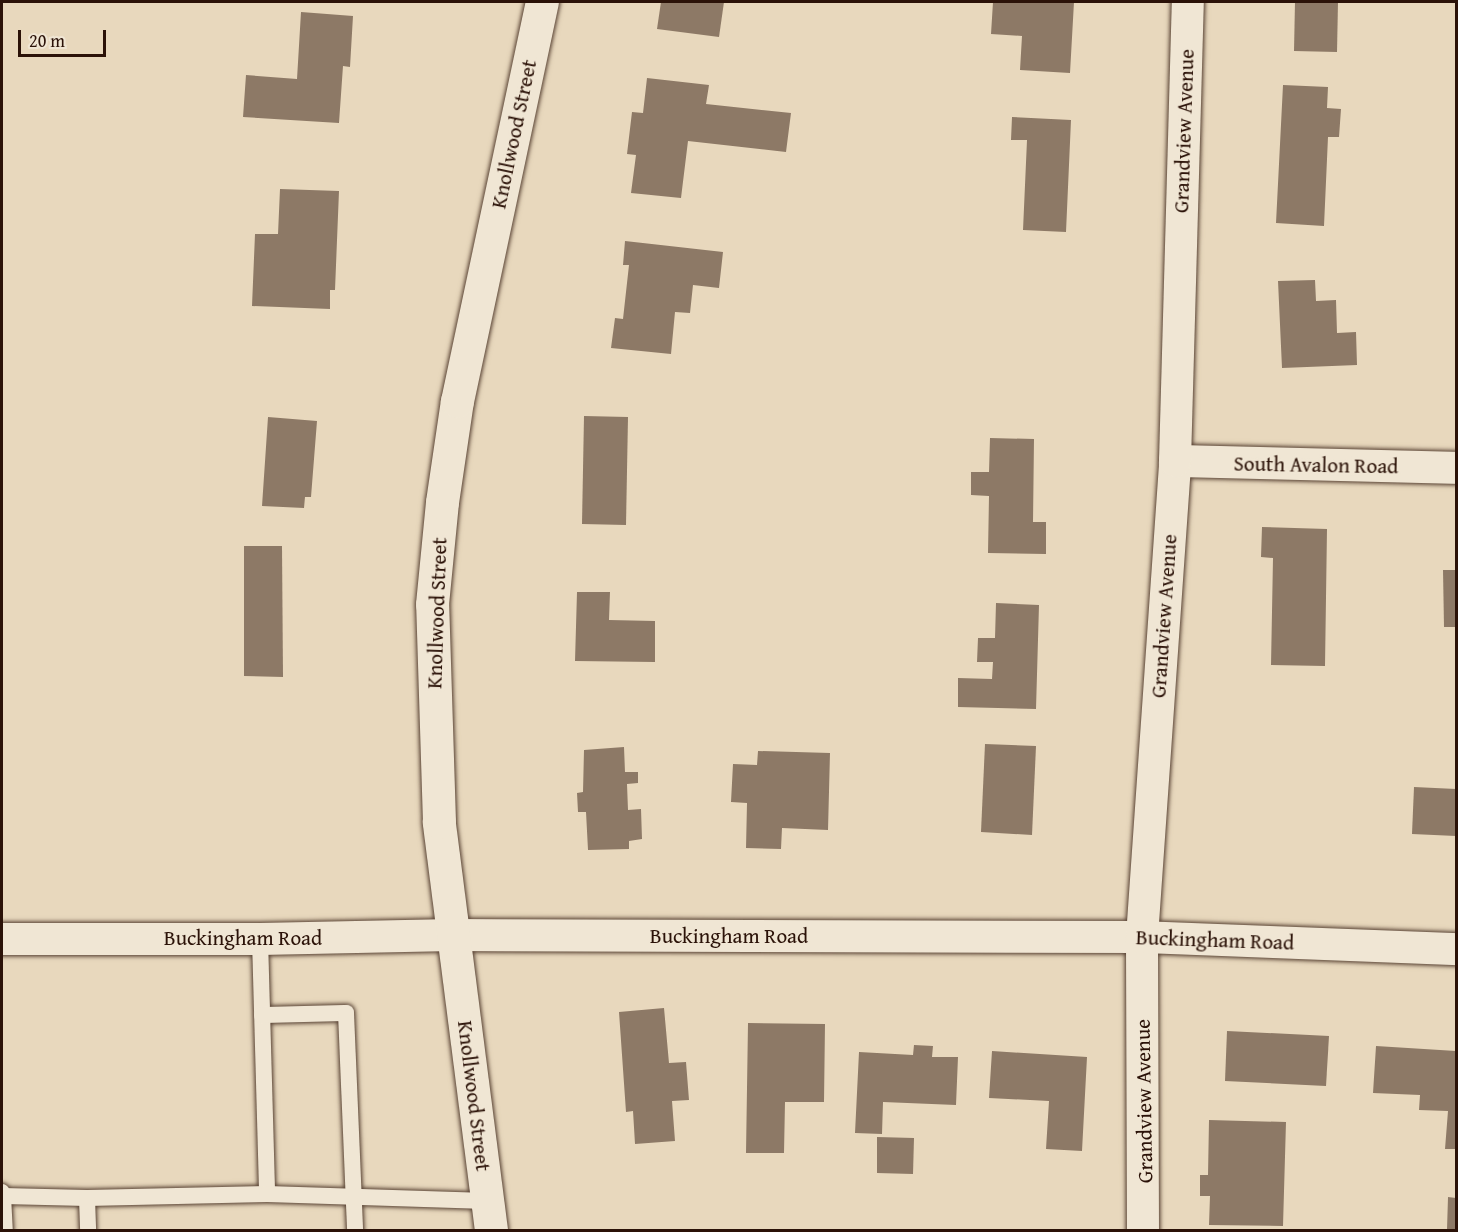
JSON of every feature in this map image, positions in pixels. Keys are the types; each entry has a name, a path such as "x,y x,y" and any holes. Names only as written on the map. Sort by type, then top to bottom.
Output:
{"main road":[{"name":"Knollwood Street","path":"489,1216 439,822 432,604 442,501 457,401 542,2"}],"street":[{"name":"Grandview Avenue","path":"1143,1230 1142,937 1175,461 1188,2"},
{"name":"South Avalon Road","path":"1175,461 1456,468"},
{"name":"Buckingham Road","path":"2,939 260,939 453,935 1142,937 1456,949"}],"lane":[{"path":"260,939 267,1194"},
{"path":"262,1015 346,1013 354,1230"},
{"path":"5,1230 2,1194 87,1198 267,1194 353,1196 489,1216"},
{"path":"87,1198 88,1230"}],"building":[{"path":"661,2 724,2 719,37 657,29"},
{"path":"993,2 1074,2 1070,73 1020,70 1022,36 991,34"},
{"path":"1295,2 1338,2 1337,52 1294,51"},
{"path":"301,12 353,16 350,67 343,66 339,123 243,117 246,75 297,79"},
{"path":"647,78 709,85 706,104 791,113 786,152 688,141 681,198 631,193 636,155 627,154 632,112 643,113"},
{"path":"1283,85 1328,87 1327,108 1341,109 1339,137 1328,137 1324,226 1276,223"},
{"path":"1012,117 1071,120 1066,232 1023,230 1027,140 1011,140"},
{"path":"280,189 339,191 335,290 330,290 330,309 252,306 255,234 278,234"},
{"path":"625,241 723,252 719,288 693,285 690,313 675,312 671,354 611,348 615,318 623,319 629,265 623,265"},
{"path":"1315,280 1316,301 1336,300 1337,333 1356,332 1357,365 1282,368 1278,281"},
{"path":"584,416 628,417 626,525 582,524"},
{"path":"268,417 317,421 311,497 305,497 304,508 262,506"},
{"path":"990,438 1034,439 1033,522 1046,522 1046,554 988,553 989,496 971,495 971,472 989,472"},
{"path":"1262,527 1327,529 1325,666 1271,665 1273,558 1261,557"},
{"path":"244,546 282,546 283,677 244,676"},
{"path":"1443,570 1456,570 1456,627 1444,627"},
{"path":"577,592 610,592 609,620 655,621 655,662 575,661"},
{"path":"996,603 1039,605 1036,709 958,707 958,678 992,679 993,662 977,662 978,638 995,638"},
{"path":"985,744 1036,746 1032,835 981,832"},
{"path":"624,747 625,772 638,772 638,783 627,784 628,810 641,809 642,839 629,841 629,849 588,850 586,812 578,812 577,793 583,792 584,750"},
{"path":"758,751 830,753 828,830 782,828 781,849 746,848 747,803 731,802 733,764 757,765"},
{"path":"1414,787 1456,789 1456,836 1412,834"},
{"path":"664,1008 669,1063 686,1062 689,1100 672,1101 675,1141 635,1144 633,1111 626,1112 619,1012"},
{"path":"748,1023 825,1024 824,1102 785,1102 784,1153 746,1153"},
{"path":"1227,1031 1329,1036 1326,1086 1225,1081"},
{"path":"914,1045 933,1046 932,1057 958,1057 956,1105 883,1102 882,1134 855,1133 859,1052 913,1055"},
{"path":"1376,1046 1456,1051 1456,1149 1445,1149 1448,1111 1419,1110 1420,1095 1373,1093"},
{"path":"992,1051 1087,1057 1082,1151 1046,1149 1049,1101 989,1098"},
{"path":"1209,1120 1286,1122 1283,1226 1209,1225 1210,1196 1200,1196 1200,1175 1208,1175"},
{"path":"877,1137 914,1138 913,1174 877,1173"},
{"path":"1448,1197 1456,1198 1456,1230 1447,1230"}]}
